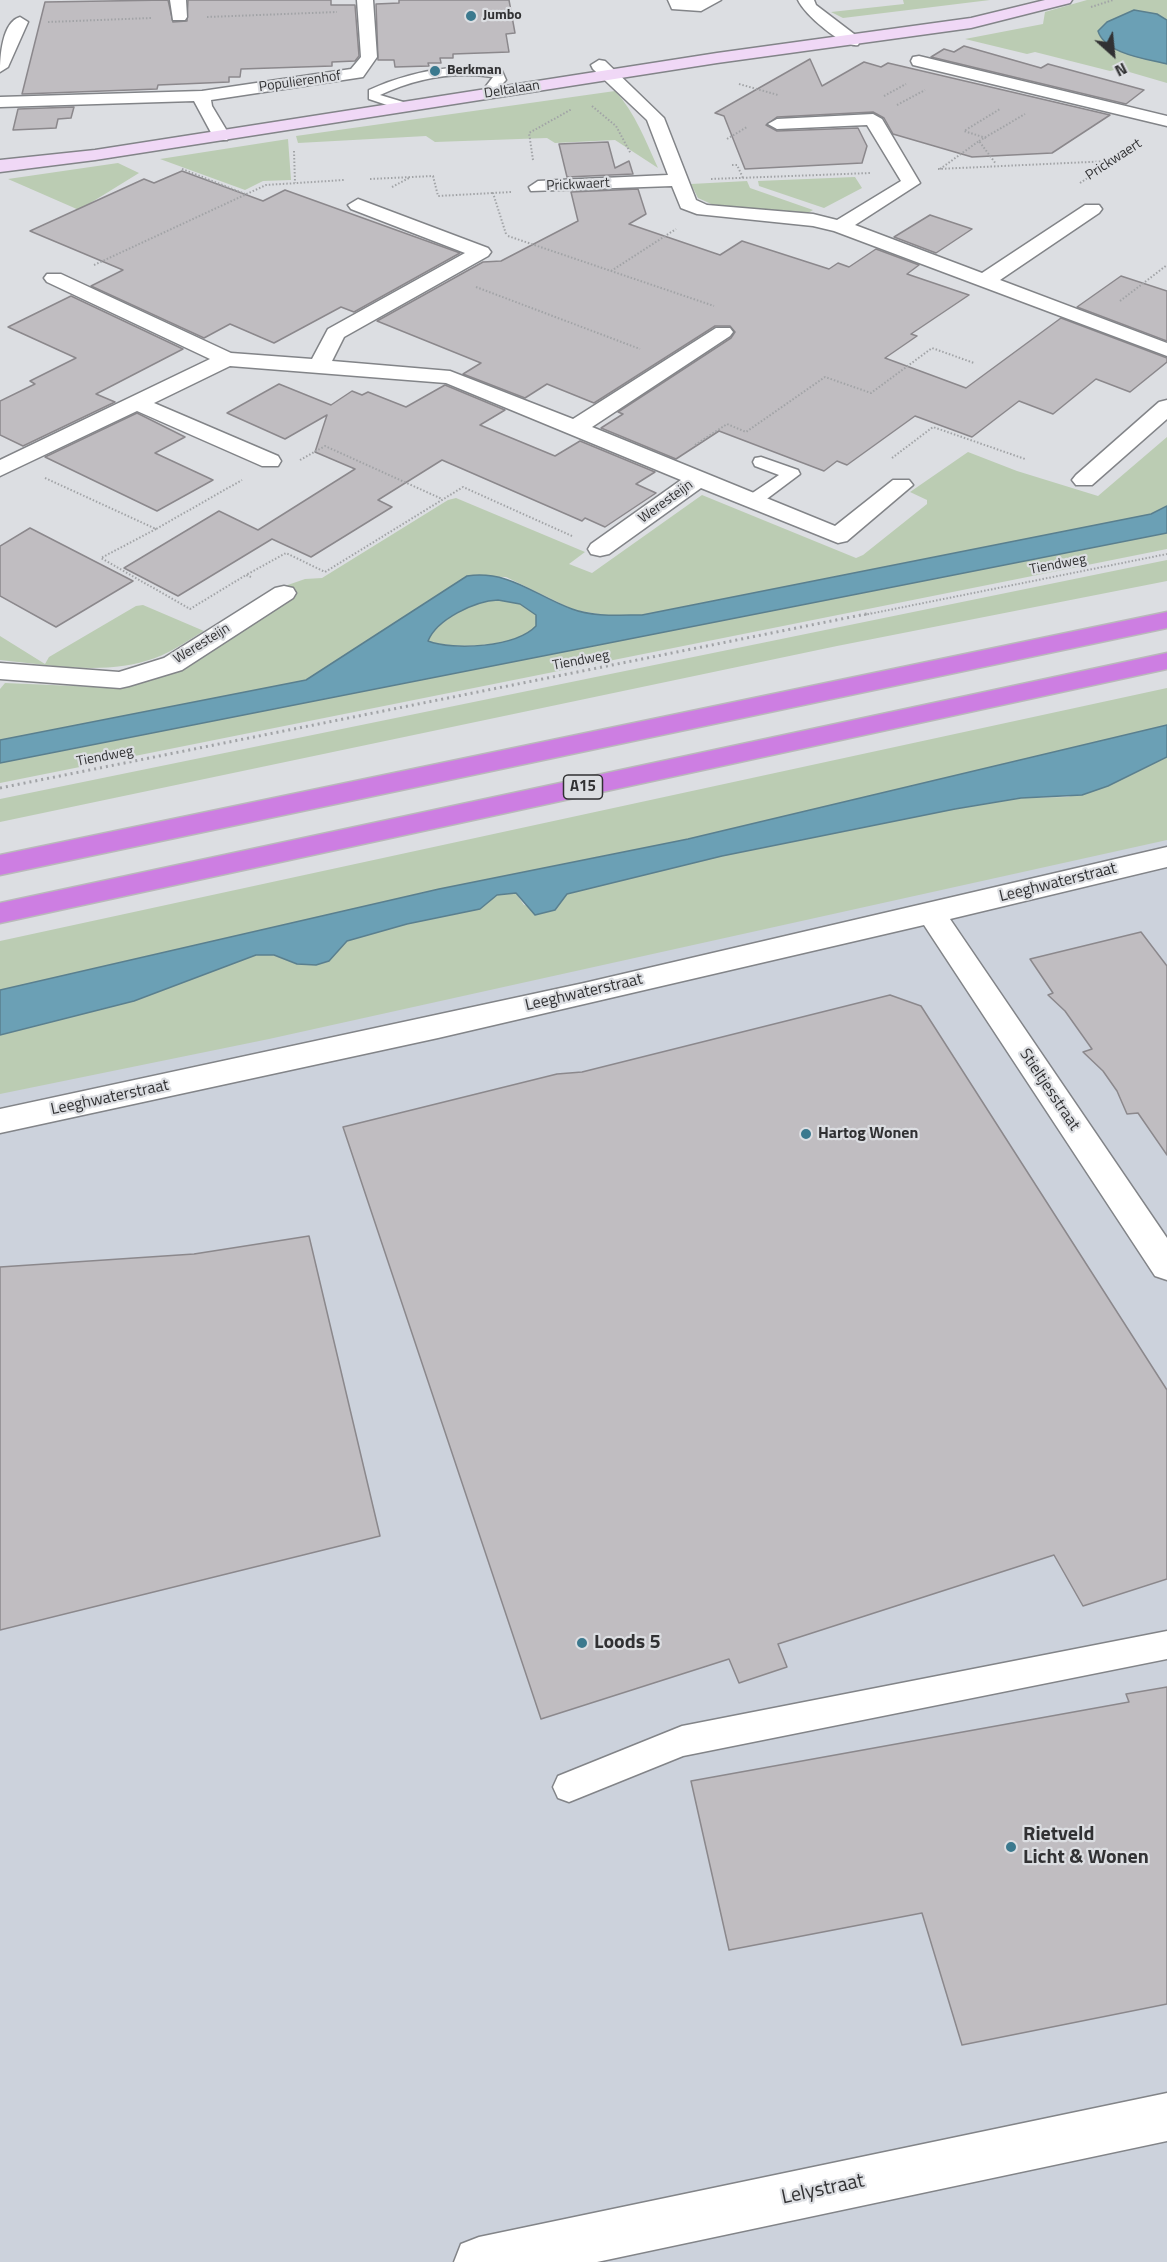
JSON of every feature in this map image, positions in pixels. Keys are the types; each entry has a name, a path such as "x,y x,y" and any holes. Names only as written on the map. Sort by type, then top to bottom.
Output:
{"highway":[{"path":"0,865 1167,620"},
{"name":"A15","path":"0,913 1167,661"}],"street":[{"path":"178,0 179,17"},
{"path":"675,0 678,6 701,6 712,0"},
{"path":"806,0 810,7 852,40"},
{"name":"Deltalaan","path":"0,166 217,130 375,99 500,80 605,70 971,23 1064,0"},
{"name":"Populierenhof","path":"0,102 202,96 357,73 369,57 366,6"},
{"name":"Deltalaan","path":"0,157 405,107 565,82 605,70 838,30 1024,11"},
{"path":"3,61 20,22"},
{"name":"Prickwaert","path":"918,61 1080,102 1093,101 1166,126"},
{"path":"605,70 655,118 688,204 704,210 813,220 840,226 1167,350"},
{"path":"202,96 203,106 217,130"},
{"path":"777,124 873,119 910,183 840,226"},
{"name":"Prickwaert","path":"538,187 678,180"},
{"path":"319,366 335,333 439,273 481,252 358,205"},
{"name":"Prickwaert","path":"984,281 1092,209"},
{"name":"Weresteijn","path":"57,279 227,358 450,377 837,536 901,485"},
{"path":"575,429 723,332"},
{"path":"7,467 227,358"},
{"path":"136,403 279,464"},
{"path":"1084,480 1167,407"},
{"name":"Weresteijn","path":"600,549 698,479"},
{"name":"Weresteijn","path":"0,671 120,680 173,664 284,593"},
{"name":"Leeghwaterstraat","path":"0,1121 225,1074 932,914 1167,857"},
{"name":"Stieltjesstraat","path":"932,914 1167,1266"},
{"name":"Lelystraat","path":"478,2262 1167,2117"}],"lane":[{"path":"486,94 500,80"},
{"path":"375,99 405,107"},
{"path":"754,500 792,474 761,462"},
{"path":"569,1787 682,1741 1167,1645"}],"path":[{"path":"20,22 272,15 366,6"},
{"path":"873,119 956,72"},
{"path":"565,82 625,136 641,182"},
{"path":"733,82 785,98"},
{"path":"986,138 964,131 1034,90"},
{"name":"Prickwaert","path":"538,187 529,133 585,102 633,95"},
{"path":"939,169 979,141 1029,111 1008,105"},
{"name":"Prickwaert","path":"1092,209 1091,200 1077,184 1166,126"},
{"path":"979,141 996,165"},
{"path":"294,143 295,183"},
{"path":"732,165 737,165 743,178"},
{"path":"179,168 246,194"},
{"path":"57,279 266,185"},
{"path":"515,192 493,193 506,235 746,317 723,332"},
{"path":"611,271 704,210"},
{"path":"1092,322 1167,265"},
{"path":"439,273 677,363"},
{"name":"Weresteijn","path":"664,465 727,424 746,432 825,377 871,393 932,348 974,363"},
{"path":"901,485 873,473 933,427 1025,459"},
{"path":"443,499 325,446 279,464 254,486 243,479 101,558 190,609 286,553 325,572 463,487 600,549"},
{"path":"7,467 156,529"},
{"name":"Tiendweg","path":"0,788 1167,554"},
{"path":"246,575 284,593"}],"shaded area":[{"path":"1167,808 1167,2262 0,2262 0,1066"}],"green space":[{"path":"903,0 990,0 843,18 831,12 904,4"},
{"path":"1087,0 1167,0 1167,83 1119,69 1110,71 1035,52 1027,54 965,39 1043,24 1045,12"},
{"path":"615,91 634,118 658,168 615,140 555,143 547,138 435,142 426,136 298,143 296,136"},
{"path":"288,139 291,180 263,181 245,190 160,159"},
{"path":"118,163 139,173 79,210 8,179"},
{"path":"855,177 862,188 824,208 759,186 758,181"},
{"path":"747,181 750,188 813,210 803,216 718,207 698,198 691,184"},
{"path":"1167,437 1167,506 1151,514 642,615 604,615 574,610 506,577 467,576 306,680 0,740 0,689 5,683 97,687 125,685 282,587 305,579 322,578 448,500 456,498 585,552 569,564 592,573 702,495 856,558 863,555 927,504 927,500 910,492 968,452 1017,471 1098,496"},
{"path":"1167,533 1167,549 0,783 0,763"},
{"path":"1167,560 1167,581 837,646 0,822 0,799"},
{"path":"498,600 520,604 536,615 536,626 527,633 514,638 485,645 453,645 428,641 440,625 458,613 479,604"},
{"path":"143,605 204,631 155,658 117,667 78,668 0,660 0,636 45,664 49,657 136,606"},
{"path":"1167,688 1167,725 688,839 439,889 0,990 0,941"},
{"path":"1167,757 1167,840 269,1039 0,1094 0,1035 134,1001 256,955 274,955 297,964 329,961 347,941 407,924 480,909 497,895 516,893 524,905 555,910 567,894 722,856 955,809 1021,798 1067,797 1108,786"}],"water":[{"path":"1134,10 1157,14 1167,20 1167,64 1128,54 1102,39 1098,31 1107,22"},
{"path":"1167,506 1167,533 0,763 0,740 306,680 467,576 482,575 509,580 580,612 642,615 1151,514","holes":["498,600 520,604 536,615 536,626 514,639 500,643 468,646 453,646 428,641 440,625 468,608"]},
{"path":"1167,725 1167,757 1108,786 1082,795 1021,798 955,809 722,856 567,894 555,910 535,915 516,893 497,895 480,909 407,924 347,941 329,961 316,965 297,964 274,955 256,955 134,1001 0,1035 0,990 439,889 688,839"}],"building":[{"path":"168,0 173,22 187,21 188,0 331,0 331,5 355,5 359,56 355,61 332,62 332,66 241,69 240,77 229,77 229,82 158,85 157,89 22,94 45,2"},
{"path":"399,0 509,0 515,33 506,34 509,52 453,54 453,58 440,58 441,63 428,63 429,66 395,67 394,60 378,60 376,4 399,3"},
{"path":"964,46 1041,68 1048,64 1144,90 1126,104 931,57 944,49 954,52"},
{"path":"810,59 822,86 864,62 881,67 888,63 1110,115 1052,153 972,157 893,134 884,118 873,112 777,117 766,125 777,131 858,128 867,146 862,163 745,169 724,116 715,113"},
{"path":"74,107 71,118 58,119 56,128 13,130 18,109"},
{"path":"608,142 615,168 629,161 633,174 567,177 559,144"},
{"path":"182,171 263,201 285,190 460,253 354,312 341,307 274,343 230,324 204,338 91,286 123,270 30,231 144,179 154,183"},
{"path":"638,189 646,214 629,224 720,255 742,241 829,269 838,263 849,267 876,249 919,265 907,274 969,295 911,334 917,336 885,358 966,388 1061,318 1167,358 1167,362 1130,392 1096,379 1053,414 1019,401 972,437 915,416 847,465 837,461 824,471 719,431 676,459 601,428 623,414 618,412 731,338 735,332 730,326 715,326 594,403 547,384 525,398 463,374 481,363 377,321 483,262 501,261 578,221 571,192"},
{"path":"930,215 972,229 936,253 894,237"},
{"path":"1121,276 1167,291 1167,341 1077,307"},
{"path":"71,296 183,349 96,394 115,402 23,446 0,435 0,401 35,384 30,381 76,358 8,327"},
{"path":"279,384 331,405 352,391 362,395 368,392 406,407 445,385 505,410 480,425 555,456 580,441 655,472 636,484 656,493 605,527 585,518 582,521 442,460 378,500 392,507 311,557 272,539 178,596 124,568 219,511 258,530 355,469 315,452 327,415 285,439 227,413"},
{"path":"137,413 185,437 155,453 213,480 157,511 45,457"},
{"path":"30,528 133,581 56,627 0,596 0,546"},
{"path":"1141,932 1167,966 1167,1155 1138,1113 1127,1114 1117,1091 1103,1071 1083,1052 1092,1049 1065,1011 1048,995 1053,993 1030,959"},
{"path":"890,995 921,1006 1167,1390 1167,1579 1083,1606 1054,1555 778,1644 787,1667 739,1683 729,1659 541,1719 343,1127 557,1074 582,1072"},
{"path":"309,1236 380,1536 0,1630 0,1267 194,1254"},
{"path":"1167,1687 1167,2004 962,2045 922,1913 729,1950 691,1781 1129,1702 1126,1694"}],"place":[{"name":"Jumbo","path":"471,16"},
{"name":"Berkman","path":"435,71"},
{"name":"Hartog Wonen","path":"806,1134"},
{"name":"Loods 5","path":"582,1643"},
{"name":"Rietveld Licht & Wonen","path":"1011,1847"}]}
